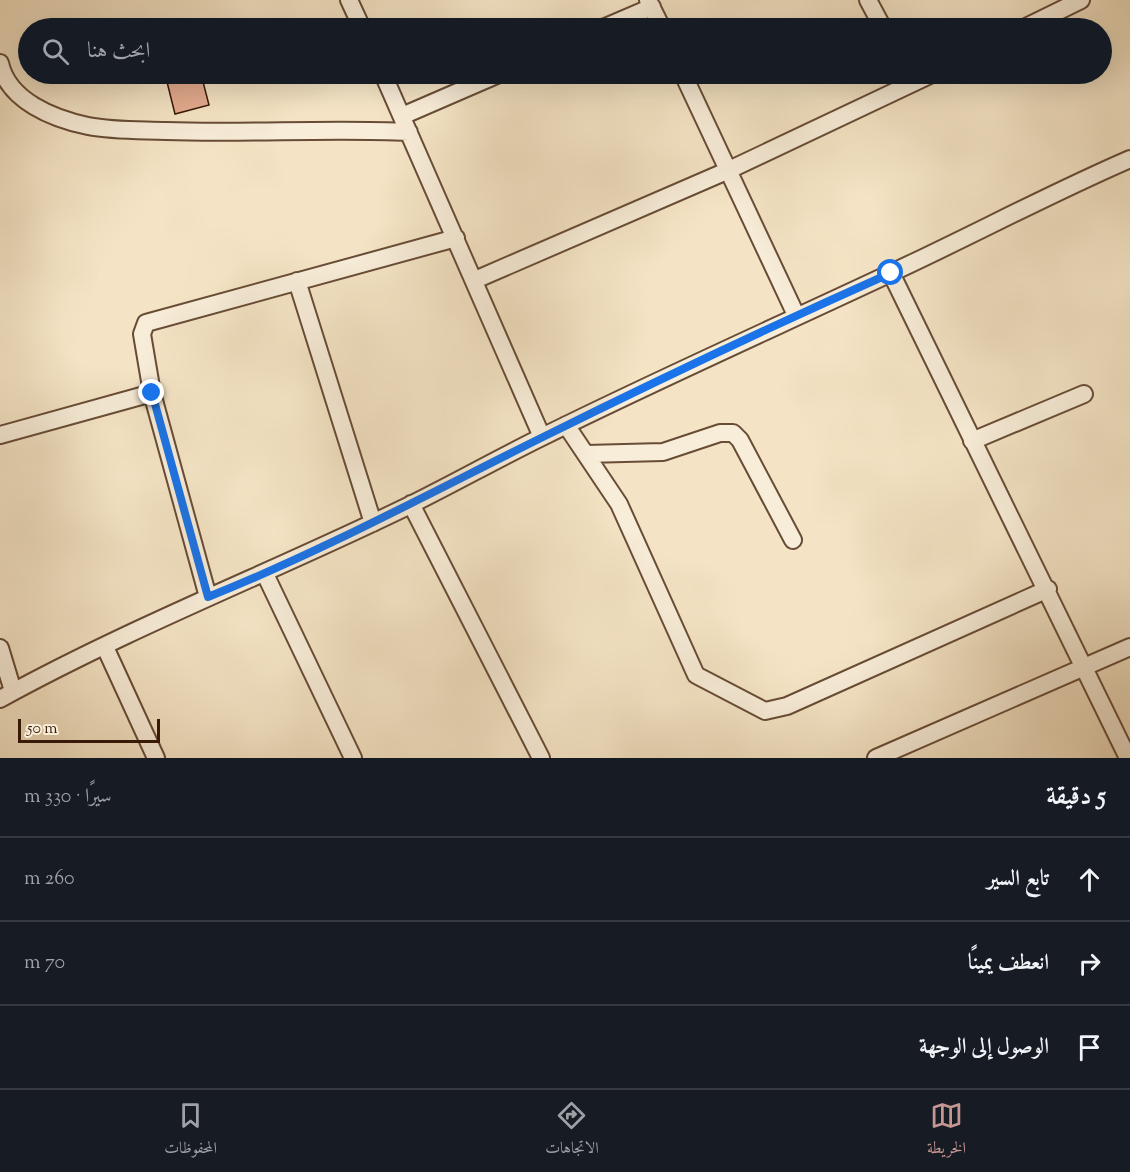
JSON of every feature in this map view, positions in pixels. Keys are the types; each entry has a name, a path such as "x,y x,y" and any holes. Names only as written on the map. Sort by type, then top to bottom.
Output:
{"street":[{"path":"349,0 357,18"},
{"path":"868,0 878,18"},
{"path":"1044,18 1082,0"},
{"path":"623,18 650,4 657,18"},
{"path":"0,66 12,88 27,102 44,111 88,126 204,132 364,130 409,132"},
{"path":"387,84 475,280 542,437"},
{"path":"402,116 476,84"},
{"path":"688,84 796,315"},
{"path":"475,280 729,170 899,84"},
{"path":"0,648 7,695 208,597 265,574 373,523 566,425 796,315 891,273 1068,186 1130,159"},
{"path":"208,597 152,393 142,334 146,323 456,238"},
{"path":"891,273 972,441 1048,590 1128,758"},
{"path":"297,281 373,523"},
{"path":"0,435 152,393"},
{"path":"972,441 1084,394"},
{"path":"566,425 619,504 696,675 765,711 787,706 1048,590"},
{"path":"586,454 663,452 720,433 733,432 740,440 793,540"},
{"path":"411,504 541,758"},
{"path":"265,574 353,758"},
{"path":"105,647 156,758"},
{"path":"876,758 1130,647"}],"building":[{"path":"168,84 204,84 209,105 175,114"}],"route":[{"path":"152,393 208,597 265,574 411,504 566,425 796,315 891,273"}]}
